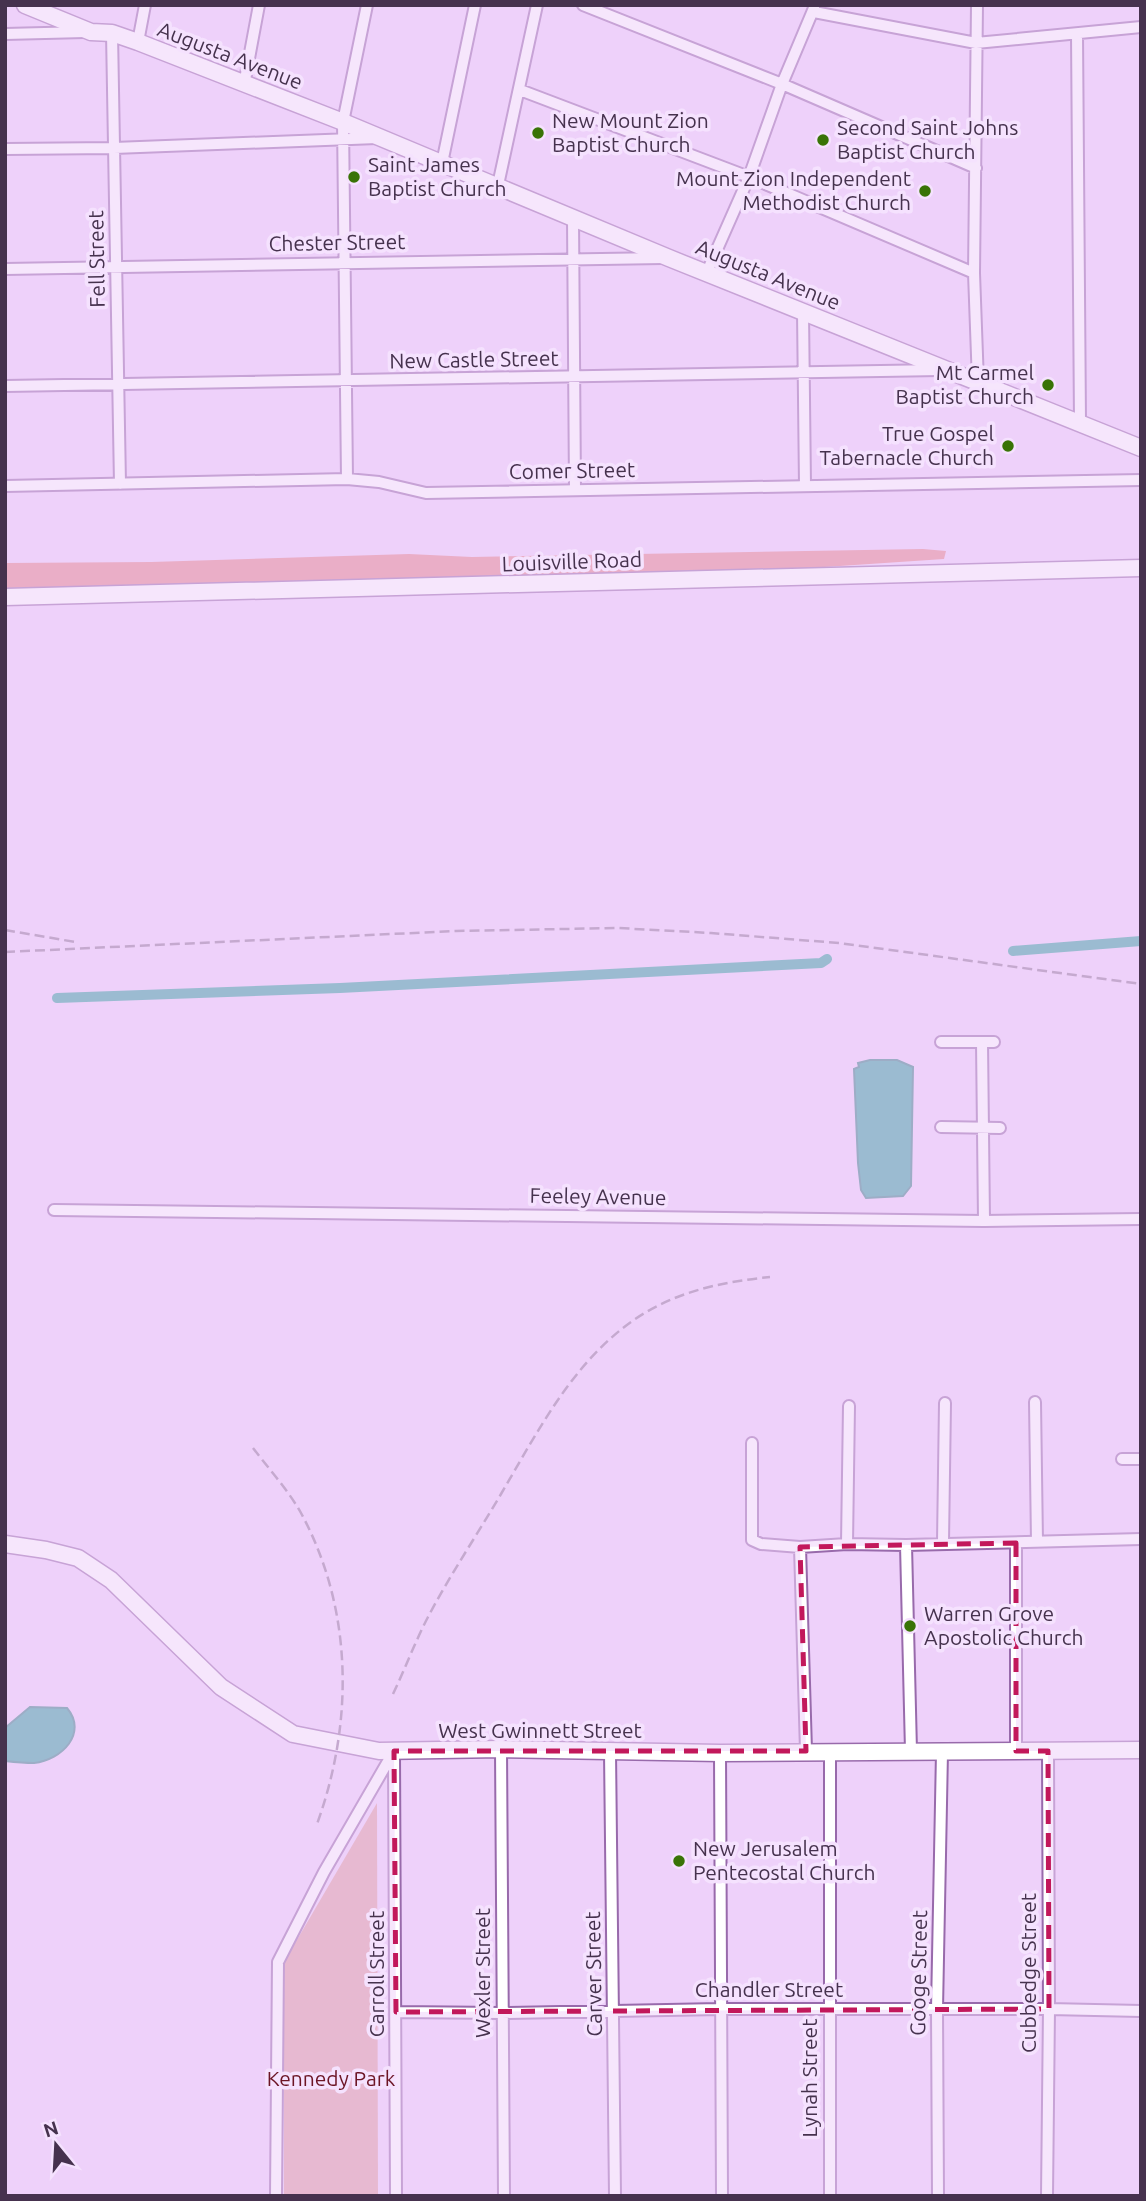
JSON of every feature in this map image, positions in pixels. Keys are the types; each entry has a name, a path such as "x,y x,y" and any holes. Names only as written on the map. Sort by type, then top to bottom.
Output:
{"main road":[{"name":"Augusta Avenue","path":"28,6 92,32 113,33 138,42 343,122 943,370 1141,448"},
{"name":"Louisville Road","path":"5,597 1141,568"},
{"name":"West Gwinnett Street","path":"5,1544 78,1558 111,1580 221,1687 293,1734 379,1751 501,1749 720,1753 1141,1750"}],"street":[{"path":"138,42 145,5"},
{"path":"244,85 259,5"},
{"path":"347,479 343,122 368,5"},
{"path":"442,163 475,5"},
{"path":"498,185 537,5"},
{"path":"583,5 782,84 976,168"},
{"path":"977,5 974,273 978,383"},
{"path":"707,272 749,177 782,84 814,9 976,43 1141,27"},
{"path":"5,34 92,32"},
{"name":"Fell Street","path":"113,33 120,485"},
{"path":"1077,34 1080,422"},
{"path":"520,90 749,177 974,273"},
{"name":"Augusta Avenue","path":"5,149 114,148 380,138"},
{"path":"573,218 575,490"},
{"name":"Chester Street","path":"5,269 669,258"},
{"path":"803,312 805,486"},
{"name":"New Castle Street","path":"5,386 943,370"},
{"name":"Comer Street","path":"5,486 347,479 379,482 426,493 1141,480"},
{"path":"942,1042 988,1042 983,1127 984,1221"},
{"path":"942,1127 1000,1128"},
{"name":"Feeley Avenue","path":"54,1210 984,1221 1141,1219"},
{"path":"1035,1402 1037,1542"},
{"path":"943,1542 945,1403"},
{"path":"847,1544 849,1406"},
{"path":"752,1443 752,1540 761,1544 800,1547 1141,1539"},
{"path":"1122,1459 1141,1459"},
{"path":"1016,1543 1016,1751"},
{"path":"906,1545 911,1751"},
{"path":"800,1547 806,1751"},
{"name":"Wexler Street","path":"501,1749 504,2196"},
{"path":"276,2196 278,1962 324,1872 394,1751"},
{"name":"Carroll Street","path":"394,1751 397,2196"},
{"name":"Lynah Street","path":"830,1751 830,2196"},
{"name":"Cubbedge Street","path":"1047,2196 1048,1751"},
{"name":"Carver Street","path":"610,1752 615,2196"},
{"name":"Googe Street","path":"938,2196 936,2009 942,1752"},
{"path":"720,1753 722,2196"},
{"name":"Chandler Street","path":"396,2012 1049,2008 1141,2011"}],"highlighted area":[{"path":"1016,1543 1016,1751 1048,1751 1049,2009 396,2012 394,1751 806,1751 800,1547"}],"green space":[{"name":"Kennedy Park","path":"377,1803 378,2196 284,2196 284,1962"}],"shaded area":[{"path":"923,549 946,551 944,559 810,568 5,588 5,563 151,562 409,554 472,557"},
{"path":"897,1060 913,1067 911,1186 903,1196 866,1198 861,1190 854,1069 859,1067 858,1063"},
{"path":"30,1707 67,1708 73,1717 73,1736 62,1751 44,1761 5,1761 5,1728"}],"waterway":[{"path":"1013,951 1141,941"},
{"path":"57,998 340,988 821,963 827,959"}],"railway":[{"path":"5,952 456,931 618,928 839,943 1141,984"},
{"path":"5,930 75,942"},
{"path":"393,1694 423,1626 445,1586 542,1424 590,1358 631,1322 663,1303 698,1290 770,1277"},
{"path":"253,1448 301,1513 331,1588 339,1627 342,1706 329,1785 317,1824"}],"place":[{"name":"New Mount Zion Baptist Church","path":"538,133"},
{"name":"Second Saint Johns Baptist Church","path":"823,140"},
{"name":"Saint James Baptist Church","path":"354,177"},
{"name":"Mount Zion Independent Methodist Church","path":"925,191"},
{"name":"Mt Carmel Baptist Church","path":"1048,385"},
{"name":"True Gospel Tabernacle Church","path":"1008,446"},
{"name":"Warren Grove Apostolic Church","path":"910,1626"},
{"name":"New Jerusalem Pentecostal Church","path":"679,1861"}]}
